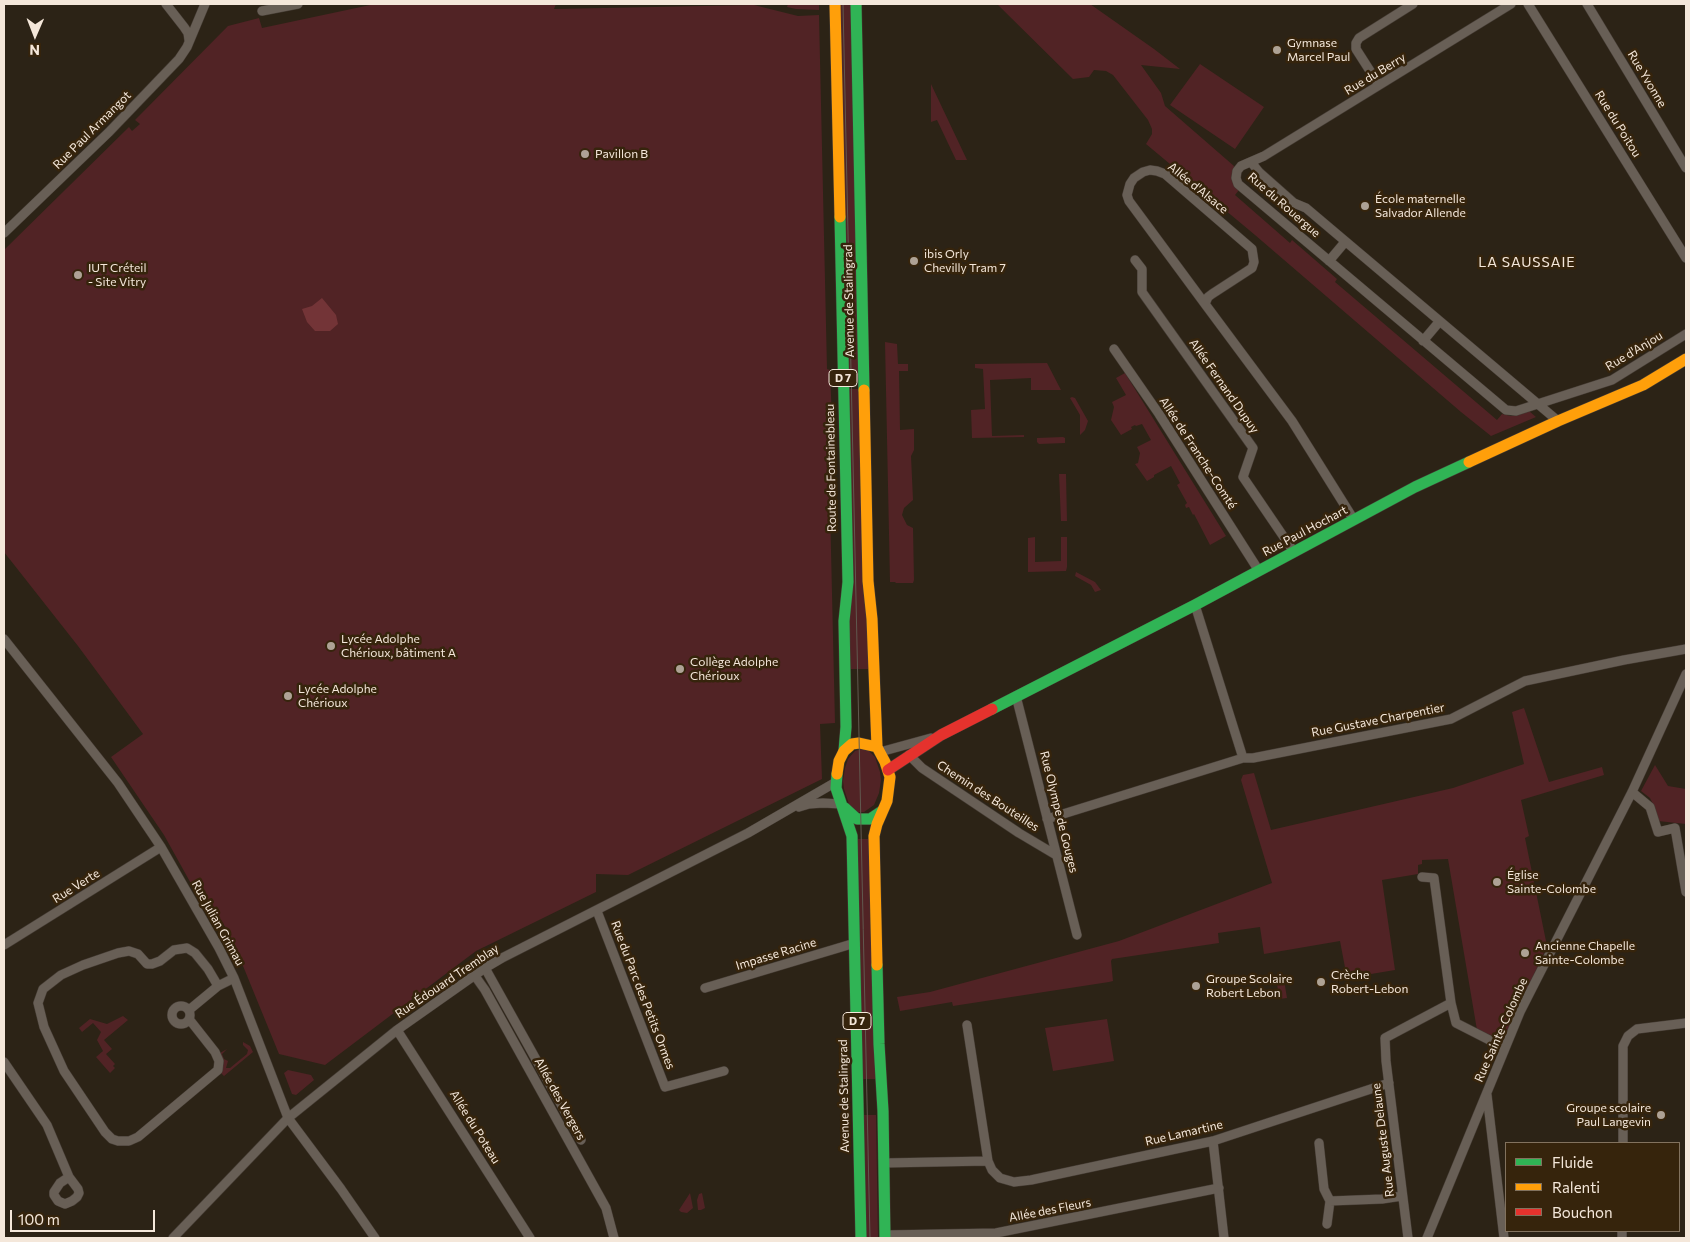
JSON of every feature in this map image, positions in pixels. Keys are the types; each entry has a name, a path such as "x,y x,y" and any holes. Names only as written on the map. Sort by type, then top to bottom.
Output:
{"main road":[{"name":"Route de Fontainebleau","path":"835,4 848,582 844,621 846,727 844,751"},
{"name":"Avenue de Stalingrad","path":"856,4 868,581 872,619 879,750"},
{"name":"Rue Paul Hochart","path":"888,770 941,735 1195,605 1416,487 1558,421 1643,385 1686,359"},
{"path":"844,751 852,744 859,743 868,744 879,750"},
{"name":"D 7","path":"879,750 888,770 889,790 874,836 879,1044 883,1096 884,1237"},
{"name":"D 7","path":"842,805 836,788 836,782 839,762 844,751"},
{"path":"842,805 857,819 870,819 882,811"},
{"name":"Avenue de Stalingrad","path":"842,805 852,836 861,1238"}],"street":[{"path":"166,4 188,33 189,40"},
{"name":"Rue Paul Armangot","path":"4,233 140,100 184,53 205,4"},
{"path":"262,11 298,4"},
{"path":"1380,84 1356,49 1356,43 1359,38 1413,4"},
{"name":"Rue du Berry","path":"1251,162 1419,62 1511,4"},
{"name":"Rue du Poitou","path":"1528,4 1686,258"},
{"name":"Rue Yvonne","path":"1587,4 1686,168"},
{"name":"Rue du Rouergue","path":"1536,404 1516,411 1506,410 1238,184 1236,178 1237,171 1242,166 1251,162 1259,172 1294,203 1306,208 1558,421"},
{"name":"Allée d'Alsace","path":"1205,304 1208,297 1252,268 1254,262 1252,248 1165,174 1150,170 1143,172 1134,178 1130,184 1127,195 1129,200 1205,304 1292,421 1354,520"},
{"path":"1329,261 1345,242"},
{"name":"Allée Fernand Dupuy","path":"1135,260 1142,269 1142,292 1253,448 1243,477 1294,552"},
{"path":"1423,341 1439,322"},
{"name":"Rue d'Anjou","path":"1536,404 1612,380 1686,334"},
{"name":"Allée de Franche-Comté","path":"1114,349 1159,414 1259,571"},
{"path":"1195,605 1243,758"},
{"name":"Rue Julian Grimau","path":"4,639 118,783 161,847 219,948 234,978 288,1118 341,1189 374,1238"},
{"name":"Rue Gustave Charpentier","path":"1047,818 1243,758 1253,758 1451,719 1525,681 1686,649"},
{"name":"Rue Sainte-Colombe","path":"1427,1238 1505,1048 1532,988 1632,792 1686,674"},
{"name":"Rue Olympe de Gouges","path":"1016,696 1077,935"},
{"name":"Rue Paul Hochart","path":"879,750 941,735"},
{"name":"Chemin des Bouteilles","path":"909,755 922,768 1019,833 1056,855"},
{"name":"Rue Édouard Tremblay","path":"173,1238 288,1118 397,1030 485,968 748,833 836,782"},
{"path":"1632,792 1650,807 1658,832 1675,828 1686,892"},
{"name":"Rue Édouard Tremblay","path":"783,813 809,804 823,802 842,805"},
{"name":"Rue Verte","path":"4,945 161,847"},
{"path":"1422,877 1434,878 1451,1003 1456,1023 1505,1048"},
{"name":"Rue du Parc des Petits Ormes","path":"597,910 665,1087 724,1071"},
{"name":"Impasse Racine","path":"705,988 855,943"},
{"path":"218,986 208,969 195,953 187,948 174,950 160,961 152,964 147,964 134,952 124,952 61,974 42,989 38,1003 44,1027 62,1068 112,1139 129,1141 138,1137 218,1070 219,1061 215,1052 189,1015 218,986 234,978"},
{"path":"485,968 581,1140"},
{"name":"Allée des Vergers","path":"475,976 486,990 606,1208 614,1238"},
{"name":"Rue Auguste Delaune","path":"1408,1238 1386,1061 1385,1038 1451,1003"},
{"path":"1623,1142 1623,1046 1628,1036 1637,1029 1686,1023"},
{"path":"884,1163 988,1161 967,1025"},
{"name":"Allée du Poteau","path":"397,1030 530,1238"},
{"path":"4,1062 47,1125 69,1177"},
{"name":"Rue Lamartine","path":"988,1161 992,1170 1000,1178 1020,1182 1213,1141 1389,1083"},
{"path":"1487,1092 1504,1238"},
{"path":"1213,1141 1224,1238"},
{"path":"1319,1143 1324,1189 1330,1200 1327,1224"},
{"name":"Allée des Fleurs","path":"884,1237 996,1233 1219,1188"},
{"path":"1330,1200 1402,1196"}],"shaded area":[{"path":"375,4 556,4 554,9 754,5 798,16 819,15 827,369 830,370 832,420 828,420 835,723 820,724 822,779 628,875 596,874 596,892 476,951 325,1065 279,1054 241,961 228,937 228,931 222,922 214,925 164,835 111,757 143,734 78,646 4,552 4,250 129,127 132,131 140,124 135,120 228,26 259,18 262,28"},
{"path":"788,4 819,4 819,10 796,9 787,7"},
{"path":"839,4 851,4 859,381 847,381"},
{"path":"997,4 1090,4 1154,49 1180,69 1141,65 1161,93 1165,106 1234,166 1233,178 1239,190 1235,195 1290,243 1292,240 1337,279 1335,282 1497,420 1502,414 1511,416 1529,411 1536,417 1491,436 1146,144 1152,134 1148,120 1113,75 1106,71 1094,70 1089,77 1073,79"},
{"path":"1200,64 1264,107 1235,149 1170,105"},
{"path":"931,84 967,160 956,160 937,120 931,122"},
{"path":"322,298 336,315 338,324 330,331 315,331 307,322 302,309 312,306"},
{"path":"885,342 897,344 898,364 908,364 908,371 899,371 900,430 914,429 914,450 911,456 913,500 904,508 902,515 907,525 913,528 913,583 890,582"},
{"path":"1047,363 1061,390 1031,390 1031,378 990,380 992,436 1024,435 1024,437 972,438 971,410 985,409 983,369 975,368 975,364"},
{"path":"1125,373 1226,536 1210,545 1194,514 1189,507 1186,508 1185,505 1187,503 1177,485 1180,483 1171,466 1147,481 1135,464 1138,463 1140,453 1137,447 1151,440 1142,424 1131,427 1132,429 1121,435 1111,420 1114,407 1112,402 1126,395 1116,378"},
{"path":"847,389 860,389 869,669 849,669"},
{"path":"1070,398 1075,398 1088,421 1085,430 1080,435 1080,415"},
{"path":"1037,438 1065,438 1065,443 1039,444 1037,442"},
{"path":"1059,474 1066,474 1067,521 1061,521"},
{"path":"1035,537 1035,562 1061,561 1061,537 1067,537 1066,571 1028,572 1028,538"},
{"path":"1076,572 1095,582 1101,590 1095,592 1091,585 1075,576"},
{"path":"1524,708 1549,782 1602,767 1604,775 1521,800 1529,836 1525,838 1547,946 1504,1040 1477,1030 1448,859 1422,860 1422,864 1418,865 1418,874 1382,880 1395,970 1347,978 1340,941 1264,954 1260,927 1218,933 1219,943 1112,959 1113,981 1109,982 953,1006 952,1002 900,1011 897,997 930,992 1119,941 1272,883 1241,780 1243,775 1254,773 1271,830 1453,788 1524,764 1512,712"},
{"path":"861,749 869,751 875,757 881,780 879,793 874,805 864,812 858,812 849,804 843,781 848,759 855,751"},
{"path":"1655,765 1668,786 1686,789 1686,824 1658,821 1650,798 1641,791"},
{"path":"857,839 869,839 877,1079 862,1079"},
{"path":"1283,974 1287,998 1279,999 1276,975"},
{"path":"123,1016 128,1020 104,1040 112,1049 106,1054 115,1064 113,1066 115,1068 110,1073 96,1057 103,1051 97,1040 101,1032 93,1023 82,1032 79,1028 90,1019 107,1024"},
{"path":"1107,1019 1114,1061 1053,1071 1045,1028"},
{"path":"243,1042 250,1046 253,1052 224,1076 221,1073 223,1063 220,1053 227,1049 222,1054 224,1059 228,1061 226,1068 230,1068 247,1054 248,1050 243,1045"},
{"path":"288,1070 311,1075 314,1080 296,1095 292,1094 284,1073"},
{"path":"863,1115 876,1115 878,1238 866,1238"},
{"path":"690,1193 693,1208 687,1213 681,1212 679,1210"},
{"path":"702,1193 705,1208 698,1210 697,1200 699,1194"}],"tram line":[{"path":"843,4 870,1238"}],"traffic: fast":[{"path":"856,4 864,390"},
{"path":"840,217 848,582 844,621 846,727 844,751"},
{"path":"992,709 1195,605 1415,487 1469,462"},
{"path":"837,774 836,788 852,836 861,1238"},
{"path":"845,808 857,819 870,819 882,811"},
{"path":"877,965 883,1111 885,1238"}],"traffic: slow":[{"path":"835,4 840,217"},
{"path":"1469,462 1643,385 1686,359"},
{"path":"864,390 868,581 872,619 877,747"},
{"path":"837,774 839,761 844,751 852,744 859,743 877,747 890,777 887,801 874,836 877,965"}],"traffic: jam":[{"path":"888,770 941,735 992,709"}],"place":[{"name":"Gymnase Marcel Paul","path":"1277,50"},
{"name":"Pavillon B","path":"585,154"},
{"name":"École maternelle Salvador Allende","path":"1365,206"},
{"name":"ibis Orly Chevilly Tram 7","path":"914,261"},
{"name":"IUT Créteil - Site Vitry","path":"78,275"},
{"name":"Lycée Adolphe Chérioux, bâtiment A","path":"331,646"},
{"name":"Collège Adolphe Chérioux","path":"680,669"},
{"name":"Lycée Adolphe Chérioux","path":"288,696"},
{"name":"Église Sainte-Colombe","path":"1497,882"},
{"name":"Ancienne Chapelle Sainte-Colombe","path":"1525,953"},
{"name":"Crèche Robert-Lebon","path":"1321,982"},
{"name":"Groupe Scolaire Robert Lebon","path":"1196,986"},
{"name":"Groupe scolaire Paul Langevin","path":"1661,1115"}],"district":[{"name":"LA SAUSSAIE","path":"1527,262"}]}
